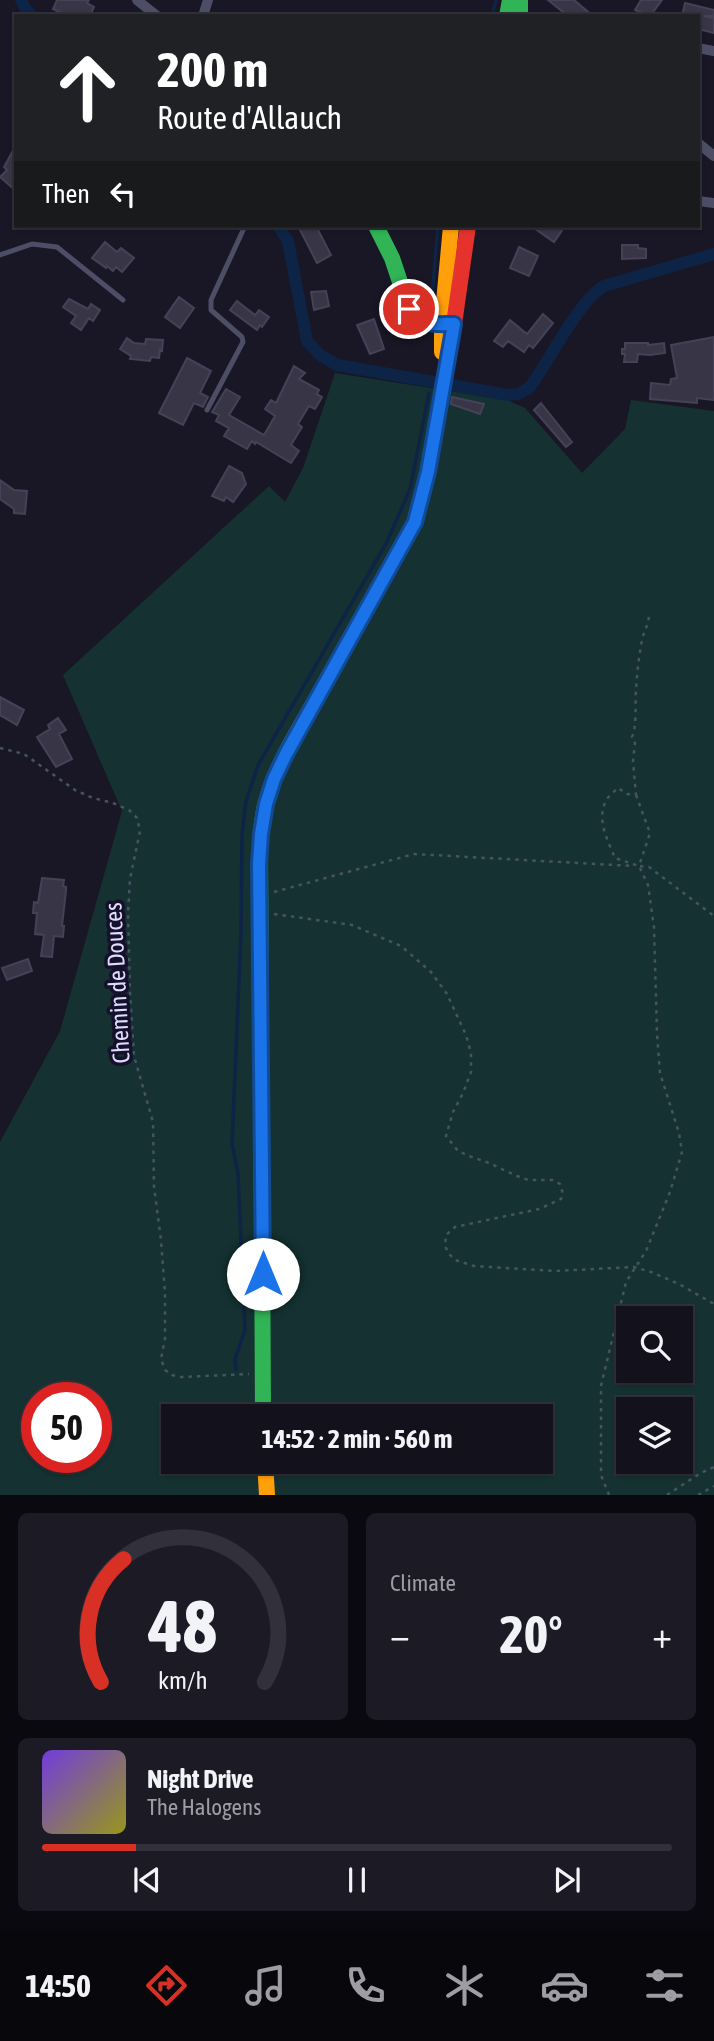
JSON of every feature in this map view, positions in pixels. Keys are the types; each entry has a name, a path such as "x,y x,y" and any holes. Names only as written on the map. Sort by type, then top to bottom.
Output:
{"main road":[{"path":"377,228 392,258 409,309 416,319 427,323 448,324"},
{"path":"264,1404 259,904 261,834 266,804 286,754 415,522 428,472 443,384 451,228"},
{"path":"448,324 468,228"},
{"path":"266,1474 267,1495"}],"street":[{"path":"137,0 154,14"},
{"path":"700,145 714,156"}],"lane":[{"path":"207,410 243,342 242,337 211,310 211,300 244,228"},
{"path":"0,255 32,244 57,247 123,300"}],"path":[{"path":"609,1495 601,1475 601,1385 626,1282 646,1251 670,1192 682,1152 679,1133 660,1073 654,927 648,885 639,866 650,833 636,795 633,761 635,743 632,737 636,730 634,716 642,638 649,623 649,614"},
{"name":"Chemin de Douces","path":"0,748 24,754 75,790 93,799 129,810 137,818 140,831 130,879 128,913 130,992 134,1055 153,1122 154,1187 165,1293 165,1339 161,1359 164,1370 181,1377 263,1374"},
{"path":"636,795 627,794 618,788 606,800 602,818 615,858 639,866"},
{"path":"259,904 414,855 649,867 714,916"},
{"path":"259,904 352,925 401,946 431,972 447,994 466,1035 471,1053 471,1072 449,1122 446,1136 450,1143 458,1151 517,1177 553,1180 560,1184 563,1194 561,1199 539,1209 455,1227 446,1235 445,1246 455,1260 474,1266 556,1271 634,1267 670,1280 714,1304"},
{"path":"667,1495 714,1467"},
{"path":"698,1495 714,1486"}],"green space":[{"path":"335,373 507,400 525,408 582,473 625,429 631,400 714,411 714,1495 0,1495 0,1142 60,1031 122,811 63,675 269,486 285,502 303,468"}],"building":[{"path":"57,0 89,0 87,3 94,7 91,14 63,14 53,9"},
{"path":"548,0 574,0 591,14 566,14"},
{"path":"641,0 662,0 652,14 635,10"},
{"path":"685,3 714,10 714,16 704,16 714,18 714,33 700,30 700,14 682,14"},
{"path":"14,149 14,189 0,177 7,170 4,167"},
{"path":"299,228 317,228 331,255 317,263"},
{"path":"534,228 564,228 554,242"},
{"path":"105,242 117,252 121,248 134,258 122,272 116,267 113,271 107,266 106,268 92,258"},
{"path":"622,245 638,245 638,248 646,249 646,258 622,259"},
{"path":"519,247 538,256 529,276 510,268"},
{"path":"326,291 329,306 314,310 311,292"},
{"path":"179,297 194,308 180,328 165,317"},
{"path":"69,299 88,309 91,304 100,310 93,321 89,318 81,330 71,323 76,316 63,307"},
{"path":"237,301 255,315 259,310 269,317 262,327 260,325 257,330 230,310"},
{"path":"543,314 553,323 533,348 529,345 524,352 508,341 503,347 494,341 510,320 527,334"},
{"path":"374,319 384,349 370,354 357,325"},
{"path":"714,337 714,400 697,398 697,403 650,399 651,383 670,385 671,379 677,378 671,345"},
{"path":"127,338 134,343 145,344 146,339 163,340 159,358 151,357 150,361 130,359 131,356 120,349"},
{"path":"625,343 664,343 665,353 638,354 637,362 624,362 625,354 622,354 622,349 625,349"},
{"path":"187,358 211,371 200,393 208,397 203,407 194,403 183,425 159,413"},
{"path":"294,366 305,373 299,379 319,390 317,394 322,397 315,409 309,406 298,424 302,427 291,445 299,451 291,463 256,442 255,444 252,441 247,449 224,436 229,428 216,421 219,415 212,412 226,389 240,397 229,415 264,435 275,416 265,409 271,400 276,403"},
{"path":"452,397 484,404 480,414 451,404"},
{"path":"541,403 572,442 566,447 534,410"},
{"path":"229,466 242,473 246,484 233,502 226,497 224,501 212,496"},
{"path":"0,480 14,490 27,491 25,514 14,513 14,509 0,499"},
{"path":"0,697 24,710 17,725 0,715"},
{"path":"58,718 66,730 59,734 72,759 56,767 37,737 50,729 48,725"},
{"path":"42,878 64,880 63,886 66,887 63,937 54,936 52,957 41,956 44,935 35,934 37,913 33,913 34,902 38,903"},
{"path":"28,959 32,971 7,980 2,968"}],"waterway":[{"path":"21,0 30,14"},
{"path":"492,14 496,0"},
{"path":"279,228 288,241 307,341 320,355 337,365 508,395 518,394 529,388 585,304 604,286 714,254"},
{"path":"431,307 438,228"},
{"path":"236,1369 235,1359 245,1330 238,1173 232,1144 241,933 242,835 246,801 258,765 387,542 410,489 429,393"}],"traffic: fast":[{"path":"507,14 510,0"},
{"path":"520,0 520,14"},
{"path":"377,228 392,258 409,309 416,319 427,323 451,324"},
{"path":"263,1404 260,846 270,788 289,746 319,694"}],"traffic: slow":[{"path":"442,352 451,228"},
{"path":"319,694 415,522 428,474"},
{"path":"266,1474 267,1495"}],"traffic: jam":[{"path":"428,474 468,228"}],"route":[{"path":"263,1274 259,912 261,834 266,804 286,754 415,522 428,472 454,324 427,323 416,319 409,309"}]}
